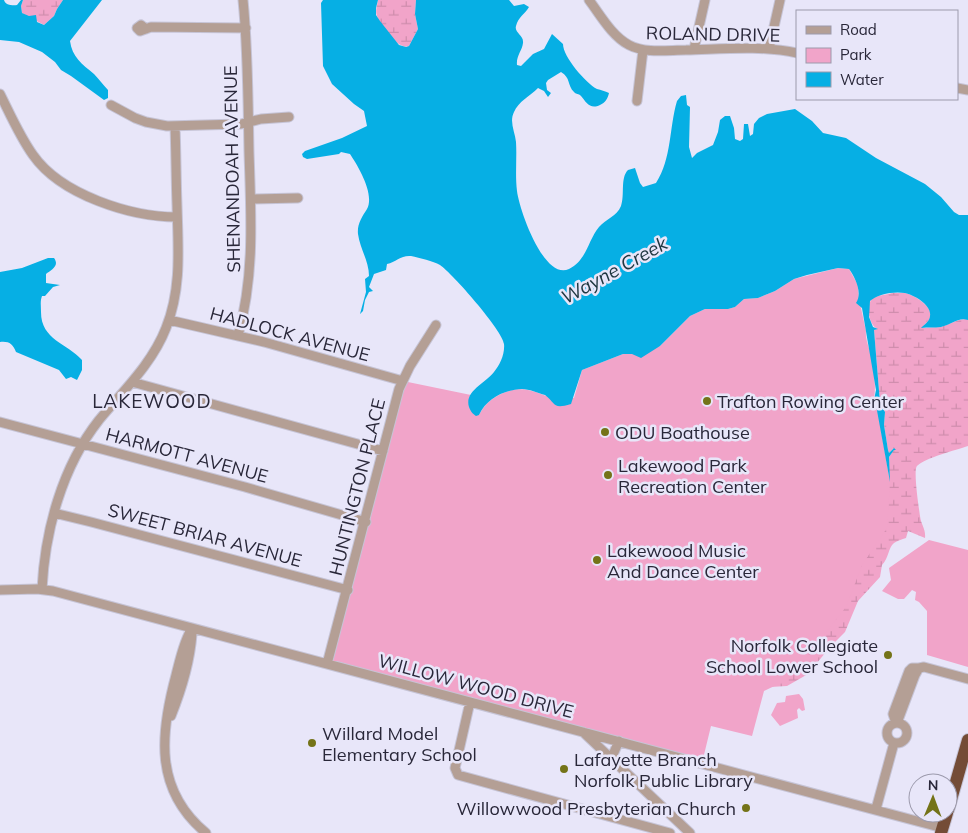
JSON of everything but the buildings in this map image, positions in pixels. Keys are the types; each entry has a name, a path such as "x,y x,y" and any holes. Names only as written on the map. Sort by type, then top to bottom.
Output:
{"highway":[{"path":"958,776 968,740"}],"street":[{"name":"SHENANDOAH AVENUE","path":"238,336 249,283 252,239 244,0"},
{"name":"ROLAND DRIVE","path":"589,0 615,34 630,46 644,50 769,49 796,53"},
{"path":"694,50 705,0"},
{"path":"769,49 780,0"},
{"path":"146,29 151,27 246,28"},
{"path":"637,101 644,50"},
{"path":"0,94 32,155 56,177 94,199 119,209 149,216 177,217"},
{"path":"110,104 146,122 158,125 241,124 261,119 289,117"},
{"path":"42,589 46,550 54,514 66,477 83,444 99,420 132,382 161,339 174,306 178,276 175,126"},
{"path":"251,199 298,198"},
{"name":"HADLOCK AVENUE","path":"169,320 238,336 403,381"},
{"name":"HUNTINGTON PLACE","path":"327,664 403,381 410,366 436,325"},
{"path":"132,382 383,451"},
{"name":"HARMOTT AVENUE","path":"0,422 245,487 366,522"},
{"name":"SWEET BRIAR AVENUE","path":"54,514 91,522 348,590"},
{"name":"WILLOW WOOD DRIVE","path":"0,590 53,590 876,809 942,830"},
{"path":"192,628 188,659 176,702 167,725 165,760 170,786 182,808 206,833"},
{"path":"897,723 919,668 924,667 968,679"},
{"path":"470,702 455,768 458,775 670,833"},
{"path":"897,723 904,726 907,735 900,743 894,743 888,739 886,732 889,726 897,723"},
{"path":"583,732 690,833"},
{"path":"612,759 619,741"},
{"path":"876,809 894,743"}],"green space":[{"path":"23,0 63,0 54,16 44,25 22,13 21,6"},
{"path":"378,0 416,0 415,14 418,29 409,46 398,43 381,23 376,12"},
{"path":"838,268 849,269 858,285 859,299 874,373 875,391 873,403 874,408 877,406 890,482 887,528 862,565 846,607 789,679 764,691 752,736 711,726 702,763 327,664 403,381 471,395 469,398 479,415 494,397 509,391 524,390 550,397 574,398 582,370 623,354 632,354 660,346 690,316 705,309 728,309 735,307 744,299 758,298 775,291 794,279"},
{"path":"892,293 909,294 925,304 931,316 922,328 941,327 959,320 968,320 968,446 933,457 917,466 917,490 925,538 908,531 906,538 894,543 882,565 880,577 858,601 845,632 808,674 787,686 770,687 889,476 889,457 894,448 889,453 884,425 885,412 880,403 874,330 877,329 872,323 868,310 872,299"},
{"path":"929,540 968,550 968,667 927,655 927,611 915,600 916,592 912,590 904,599 898,599 882,591 891,580 889,568"},
{"path":"799,694 803,699 805,710 802,711 799,708 797,710 798,718 780,726 771,715 777,703 785,702 786,696"}],"water":[{"path":"0,0 4,0 7,4 17,5 23,0 21,6 22,13 29,16 36,15 37,22 44,25 54,16 63,0 102,0 70,41 73,52 78,60 108,90 108,98 104,100 61,70 55,62 42,52 19,42 0,40"},
{"name":"Wayne Creek","path":"323,0 378,0 376,15 399,45 406,47 409,46 418,29 415,14 416,0 509,0 514,6 524,4 529,7 518,20 516,26 516,30 523,40 517,65 521,66 533,54 544,49 552,34 563,44 567,56 581,76 592,86 609,93 603,103 594,107 591,106 574,92 561,72 546,83 547,90 551,93 548,97 544,91 538,88 518,105 513,116 512,123 516,142 517,191 522,212 534,241 542,254 560,270 569,269 580,260 595,232 619,209 622,202 624,177 628,170 635,168 643,187 656,183 668,153 677,101 681,96 686,95 687,105 690,107 689,147 692,158 697,153 713,145 720,120 725,116 730,116 735,139 740,141 743,139 744,124 748,124 750,136 753,134 754,124 759,118 767,114 795,109 812,121 823,133 846,138 876,158 925,184 941,197 954,212 959,215 968,215 968,320 958,320 941,327 921,328 929,320 930,312 922,301 913,296 901,292 891,293 881,295 870,301 869,317 873,327 878,329 874,330 880,403 885,412 884,425 888,450 889,453 894,448 896,450 889,457 890,482 876,405 872,410 876,390 862,308 856,303 859,295 858,290 856,281 849,269 838,268 807,275 794,279 775,291 758,298 744,299 735,307 728,309 705,309 690,316 660,346 641,358 632,354 623,354 582,370 571,404 557,406 545,395 522,389 509,391 497,396 476,416 471,411 468,401 473,392 490,376 500,363 504,344 486,315 446,270 434,262 411,256 387,264 386,270 374,274 369,287 373,291 369,292 363,311 360,314 366,292 365,279 369,276 368,265 358,234 359,224 369,203 367,188 350,154 341,152 339,154 307,159 302,154 305,151 342,138 367,126 364,111 332,84 323,66 321,3"},
{"path":"48,258 54,258 56,263 54,268 46,274 46,283 60,285 53,287 45,296 42,296 42,321 50,335 82,360 82,370 77,380 71,377 66,379 59,370 16,352 12,345 6,342 0,342 0,272 22,268"}],"place":[{"name":"Trafton Rowing Center","path":"707,401"},
{"name":"ODU Boathouse","path":"605,432"},
{"name":"Lakewood Park Recreation Center","path":"608,475"},
{"name":"Lakewood Music And Dance Center","path":"597,560"},
{"name":"Norfolk Collegiate School Lower School","path":"888,655"},
{"name":"Willard Model Elementary School","path":"312,743"},
{"name":"Lafayette Branch Norfolk Public Library","path":"564,769"},
{"name":"Willowwood Presbyterian Church","path":"746,808"}],"district":[{"name":"LAKEWOOD","path":"152,401"}]}
